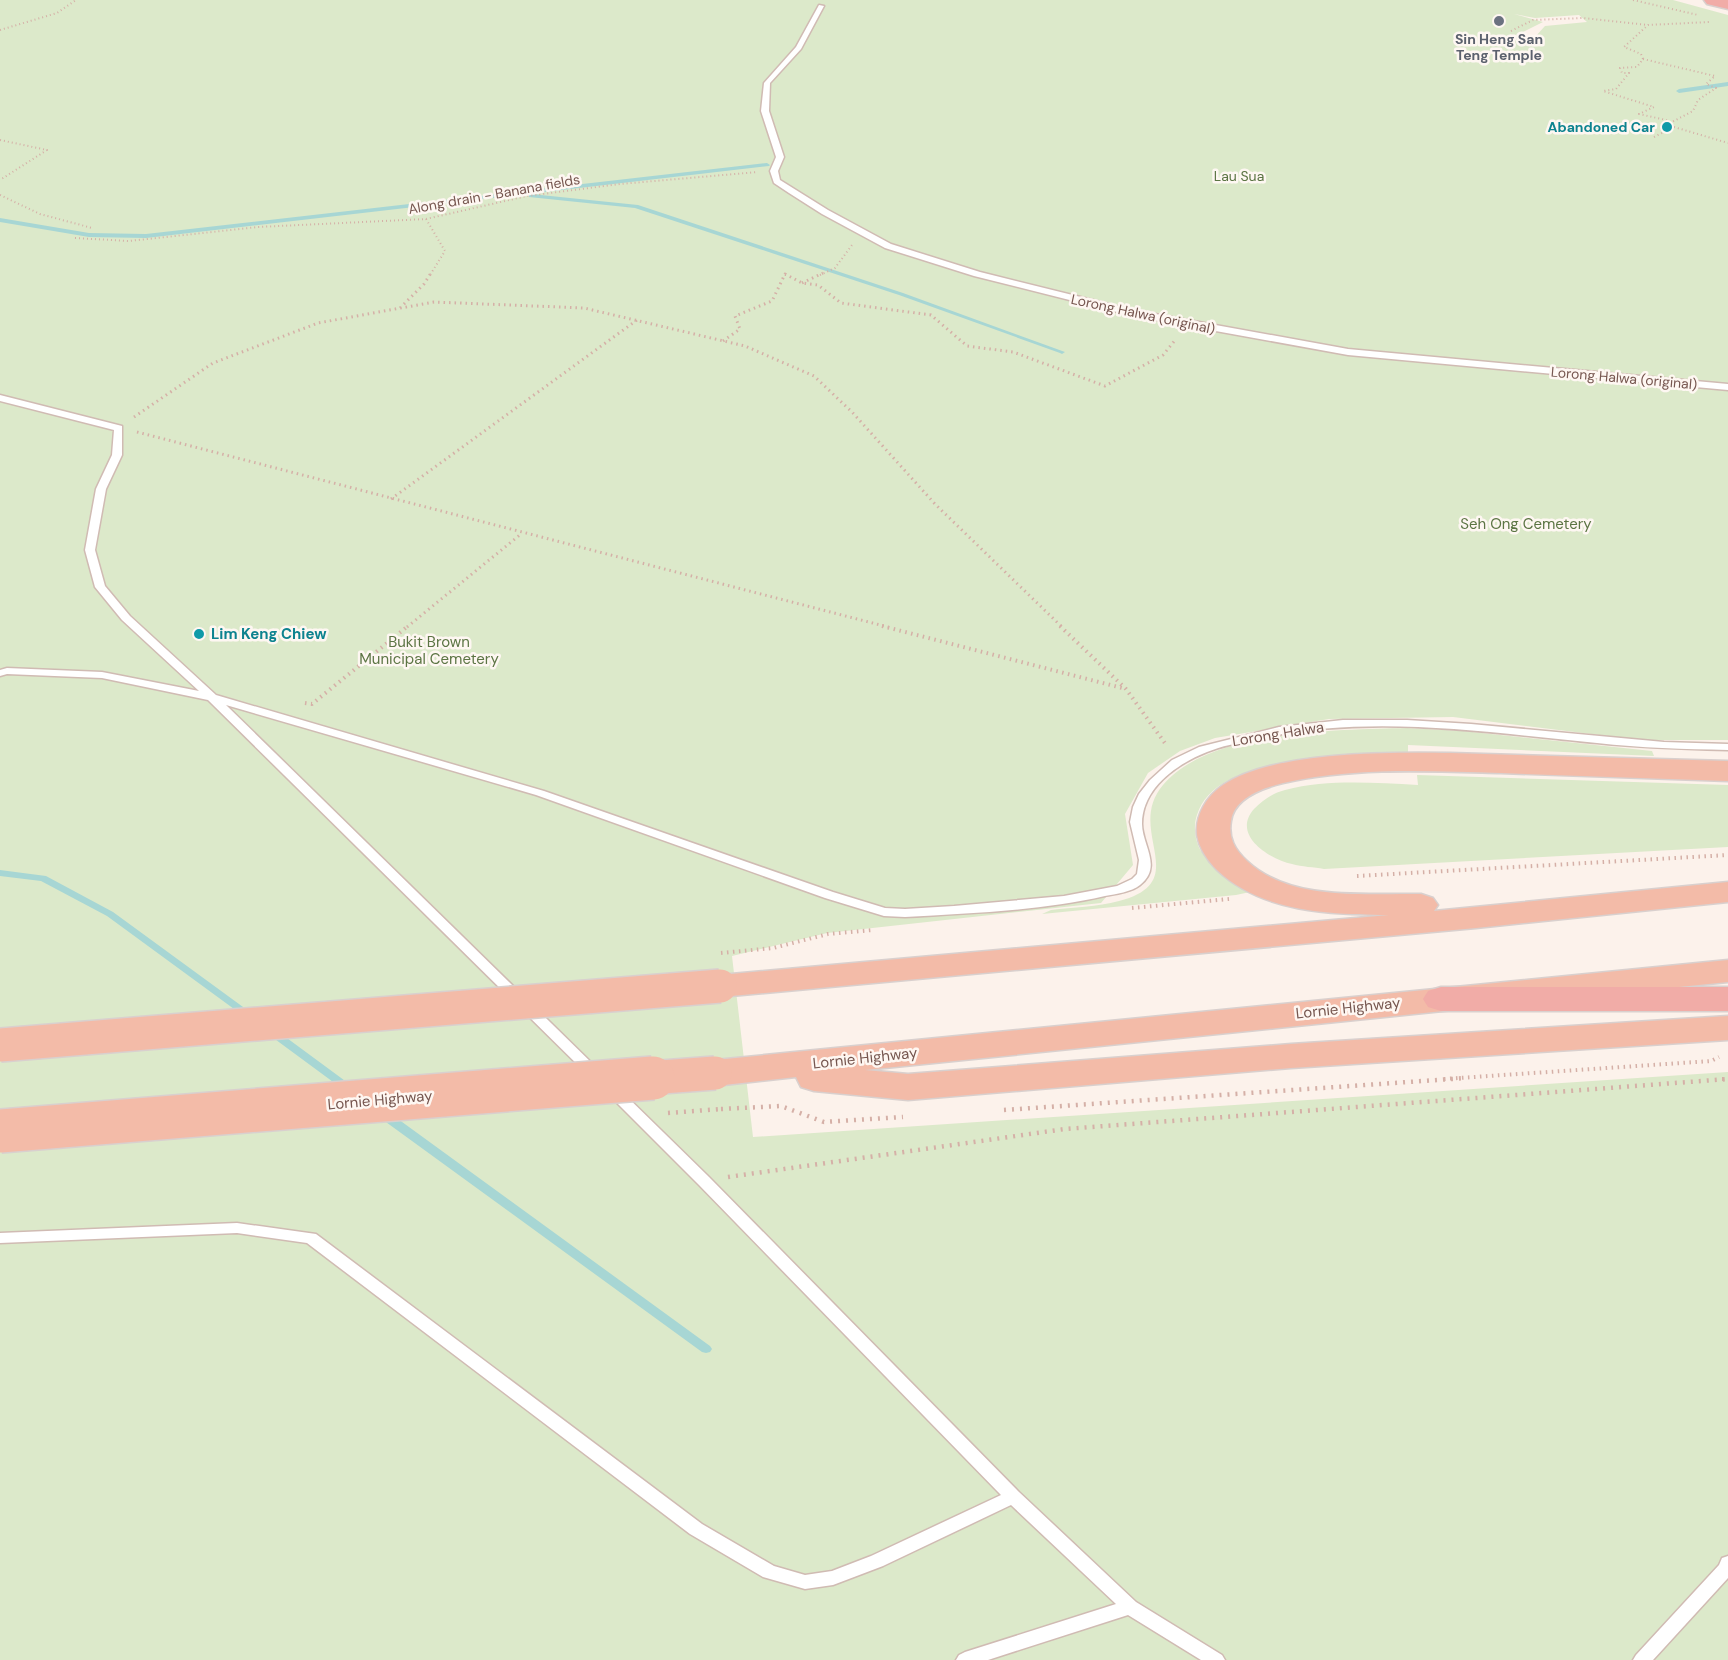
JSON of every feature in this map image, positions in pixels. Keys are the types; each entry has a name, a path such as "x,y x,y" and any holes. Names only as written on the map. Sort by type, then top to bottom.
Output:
{"highway":[{"path":"1713,0 1728,4"},
{"path":"1554,911 1308,900 1274,891 1236,872 1219,850 1212,832 1217,813 1224,800 1244,787 1283,774 1330,766 1427,761 1728,771"},
{"path":"0,1045 717,970 972,961 1554,911 1728,892"},
{"name":"Lornie Highway","path":"0,1131 726,1072 1728,971"},
{"path":"1441,999 1686,1000 1727,1030"},
{"path":"726,1072 908,1087 1291,1056 1727,1030"}],"lane":[{"path":"774,171 780,157 765,111 767,83 807,39 820,6"},
{"name":"Lorong Halwa (original)","path":"774,171 777,181 862,233 888,246 978,274 1061,296 1188,324 1348,352 1728,387"},
{"path":"0,398 119,428 117,455 101,489 90,550 100,587 126,618 212,697 704,1180 1012,1497 1130,1607 1216,1660"},
{"name":"Lorong Halwa","path":"0,673 102,675 212,697 540,793 829,894 884,912 905,914 1102,895 1120,891 1134,884 1144,873 1147,860 1139,839 1136,822 1146,794 1178,760 1214,745 1256,734 1315,726 1364,723 1464,726 1596,741 1679,747 1728,747"},
{"path":"0,1238 237,1228 311,1238 696,1529 769,1572 805,1582 833,1578 877,1561 1012,1497"},
{"path":"1642,1660 1726,1569 1728,1563"},
{"path":"965,1660 1130,1607"}],"path":[{"path":"0,30 57,13 76,0"},
{"path":"1633,0 1681,13 1716,18"},
{"path":"1511,31 1533,20 1583,18 1648,25 1719,22"},
{"path":"1643,59 1641,54 1624,47 1648,25"},
{"path":"1643,59 1715,76 1706,84 1716,88 1698,100 1693,111 1670,123"},
{"path":"1643,59 1637,67 1620,68 1622,73 1629,73 1616,89 1603,91 1654,107 1639,114 1666,120 1674,127 1728,143"},
{"path":"1654,136 1674,127"},
{"path":"0,140 46,150 0,180"},
{"name":"Along drain - Banana fields","path":"75,238 129,242 258,227 426,219 527,196 620,184 774,171"},
{"path":"0,195 40,214 92,228"},
{"path":"399,308 424,284 445,251 426,219"},
{"path":"802,283 835,268 862,233"},
{"path":"723,340 740,329 735,316 772,301 785,274 802,283 818,285 841,303 931,315 967,345 1013,352 1105,386 1163,355 1188,324"},
{"path":"119,428 213,363 318,323 434,302 584,308 745,346 814,376 852,412 935,504 1126,689 1178,760"},
{"path":"390,500 637,320"},
{"path":"119,428 1126,689"},
{"path":"301,703 312,704 521,534"},
{"path":"1348,877 1728,855"},
{"path":"1126,908 1245,897 1260,899 1274,891"},
{"path":"717,970 773,948 828,934 876,930"},
{"path":"1000,1110 1711,1061 1727,1030"},
{"path":"704,1180 1065,1129 1728,1079"},
{"path":"722,1109 781,1106 824,1122 906,1117"}],"green space":[{"name":"Bukit Brown Municipal Cemetery","path":"0,0 1673,0 1728,15 1728,740 1640,740 1453,717 1329,719 1215,738 1180,751 1148,773 1125,814 1133,865 1101,903 827,933 732,956 753,1137 1728,1072 1728,1660 0,1660","holes":["1514,14 1535,18 1579,15 1587,22 1545,26 1535,37 1519,34 1543,22"]},
{"path":"1407,728 1463,731 1652,751 1654,756 1408,745 1408,754 1283,763 1257,769 1232,778 1210,793 1202,803 1195,824 1197,843 1201,851 1224,874 1250,892 1042,914 1051,910 1119,901 1141,892 1152,881 1156,868 1150,820 1153,802 1163,785 1184,767 1211,753 1277,736 1312,732"},
{"path":"1417,775 1728,785 1728,847 1324,869 1300,866 1273,857 1250,837 1247,828 1248,819 1254,809 1268,797 1281,791 1334,783 1418,785"}],"waterway":[{"path":"1679,91 1728,84"},
{"path":"0,220 89,235 146,236 767,165"},
{"path":"531,196 636,206 901,294 1062,352"},
{"path":"0,873 43,878 110,914 249,1015"},
{"path":"272,1032 348,1088"},
{"path":"383,1114 706,1349"}],"place":[{"name":"Sin Heng San Teng Temple","path":"1499,21"},
{"name":"Abandoned Car","path":"1667,127"},
{"name":"Lim Keng Chiew","path":"199,634"}],"park label":[{"name":"Lau Sua","path":"1239,176"},
{"name":"Seh Ong Cemetery","path":"1526,524"}]}
